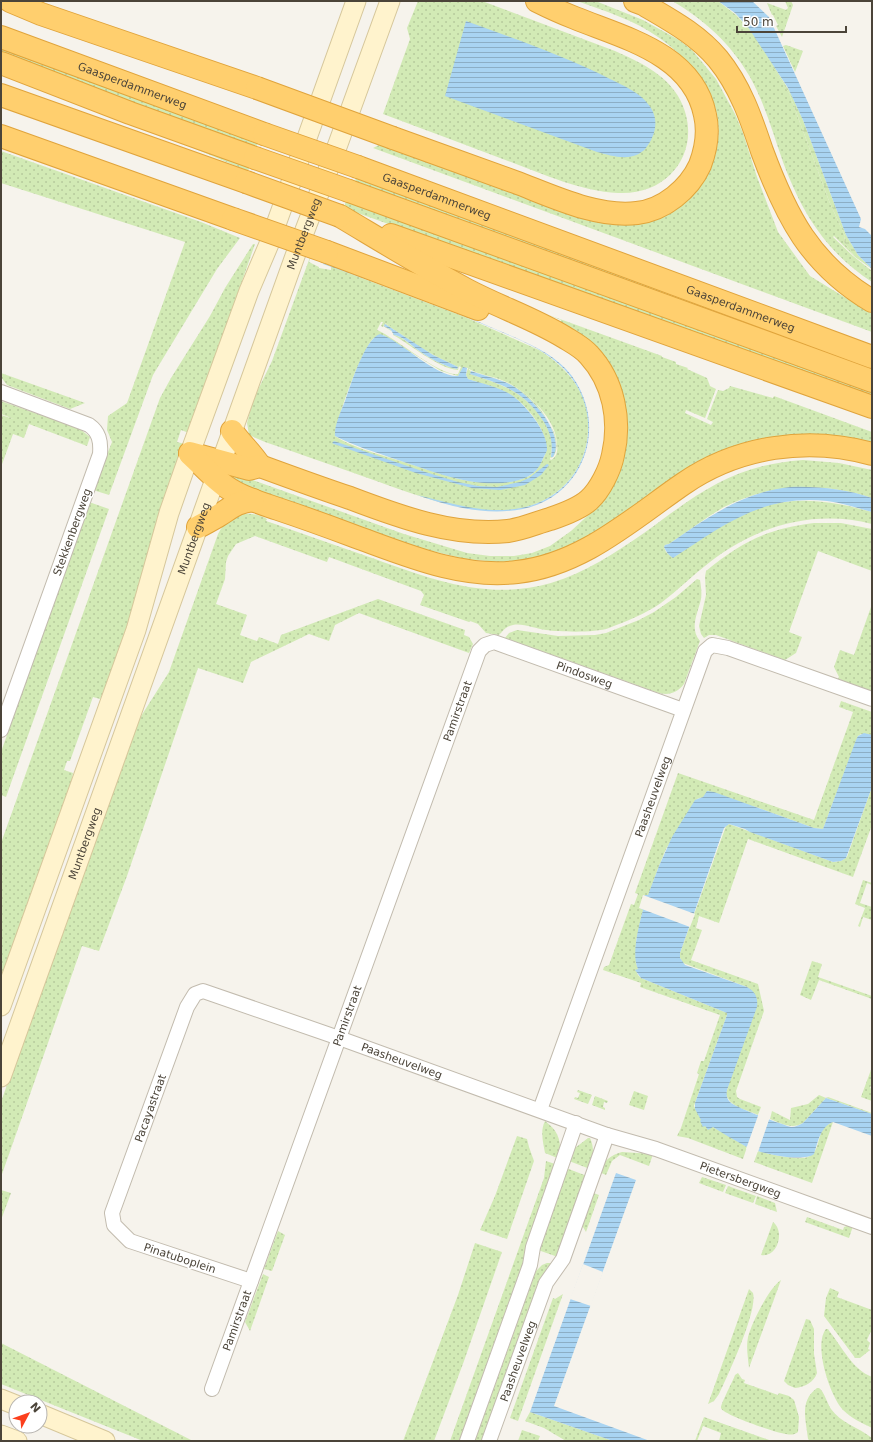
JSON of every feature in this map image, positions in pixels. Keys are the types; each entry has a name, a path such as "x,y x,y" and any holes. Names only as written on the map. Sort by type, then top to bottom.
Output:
{"highway":[{"path":"10,1 41,14 257,88 562,200 592,209 610,212 638,213 651,210 677,195 692,179 704,152 707,131 706,120 704,108 696,90 680,70 654,51 610,31 536,1"},
{"path":"635,1 685,29 704,44 718,59 735,84 744,102 776,188 795,225 811,249 824,263 848,285 872,301"},
{"name":"Gaasperdammerweg","path":"1,37 872,357"},
{"path":"1,63 130,113 872,381"},
{"path":"1,95 872,408"},
{"path":"1,136 327,252 456,300 528,331 554,344 585,350"},
{"path":"218,470 249,469 260,466 367,505 421,522 472,531 507,531 534,525 557,517 588,501 597,491 606,473 613,457 616,438 616,421 612,394 598,366 585,350 540,323 468,290 340,216"},
{"path":"232,431 244,447 255,457 260,466"},
{"path":"190,453 218,470 227,487 253,500 416,558 477,573 517,572 549,566 584,551 608,537 694,477 714,466 744,455 777,447 814,444 839,447 872,454"},
{"path":"198,527 219,516 229,507 237,503 253,500"}],"main road":[{"name":"Muntbergweg","path":"1,1006 136,630 169,513 190,453 249,291 269,244 356,1"},
{"name":"Muntbergweg","path":"1,1077 294,256 338,144 390,1"},
{"path":"48,1417 105,1441"},
{"path":"1,1435 17,1441"}],"street":[{"name":"Stekkenbergweg","path":"1,392 89,425 98,433 101,447 100,454 1,730"},
{"name":"Pindosweg","path":"485,645 494,642 683,710"},
{"name":"Pamirstraat","path":"212,1389 475,659 479,651 485,645"},
{"name":"Paasheuvelweg","path":"540,1110 683,710 704,653 708,648 712,645 728,648 872,700"},
{"name":"Paasheuvelweg","path":"195,994 203,991 207,992 607,1135 563,1259 546,1283 489,1441"},
{"name":"Pacayastraat","path":"114,1225 112,1213 187,1007 195,994"},
{"name":"Paasheuvelweg","path":"467,1441 530,1265 533,1247 576,1123"},
{"name":"Pietersbergweg","path":"607,1135 656,1149 872,1227"},
{"name":"Pinatuboplein","path":"114,1225 130,1242 251,1281"}],"green space":[{"path":"418,1 482,1 615,51 650,69 673,88 686,114 688,132 686,149 679,164 669,176 655,186 638,192 604,192 577,186 550,177 383,114 410,39 407,28"},
{"path":"577,1 598,2 643,20 679,40 692,50 716,79 735,114 778,232 810,276 872,314 872,332 373,148 379,145 555,208 675,210 698,189 706,178 716,153 718,127 717,114 713,101 703,82 690,65 675,50 658,37 649,31 609,12"},
{"path":"672,1 718,1 736,15 755,38 789,93 829,201 845,236 844,242 855,257 834,236 833,237 853,256 872,271 872,282 841,258 817,230 807,214 790,181 760,98 743,65 726,43 695,16"},
{"path":"785,1 791,1 793,5 782,37 767,3 786,10 788,8"},
{"path":"734,13 754,34 790,92 803,120 846,235 858,255 872,269 855,257 844,242 845,236 829,201 789,93 755,39"},
{"path":"786,45 803,51 795,72 783,46"},
{"path":"1,48 258,143 255,150 1,56"},
{"path":"172,139 251,164 248,171"},
{"path":"1,151 201,222 240,238 217,269 153,375 109,495 93,490 112,442 107,430 108,416 127,403 185,242 1,183"},
{"path":"355,178 872,367 872,374 353,183 354,180 356,181"},
{"path":"346,201 872,387 872,398 355,212 344,207"},
{"path":"317,238 309,262 319,268 331,270 331,267 335,268 465,317 539,350 550,357 576,384 586,406 588,431 586,448 580,464 571,479 558,491 537,504 513,510 488,510 463,507 437,501 265,442 249,435 247,423 253,400 272,361","holes":["381,322 383,322 381,326 383,327 385,323 425,350 461,367 458,374 441,370 377,330","383,335 441,371 458,376 463,367 468,368 466,375 468,379 511,395 531,414 542,431 545,440 546,449 544,457 536,471 522,479 506,482 473,482 441,474 371,452 356,447 335,436 340,415 357,369 369,344 374,338","469,370 500,379 513,385 538,406 546,415 555,434 557,451 553,459 550,459 552,449 550,435 538,413 513,391 497,383 470,374 471,371"]},
{"path":"253,244 255,244 189,433 181,430 177,442 185,444 115,667 100,699 93,697 70,761 67,761 64,770 73,773 69,796 1,985 1,843 160,398 210,316 225,288"},
{"path":"546,314 662,356 707,378 710,386 716,389 705,418 686,410 685,413 711,425 713,422 707,419 718,390 723,391 730,386 773,398 774,396 872,432 872,444 798,435 768,438 738,445 673,478 615,520 582,540 548,555 521,561 498,562 465,559 420,548 239,485 227,473 236,474 404,534 467,553 490,556 514,556 532,553 550,546 571,531 596,508 626,443 627,416 624,401 560,323 561,320"},
{"path":"384,323 396,329 406,338 385,324 384,326 392,331 383,326"},
{"path":"393,333 394,335 403,338 425,355 441,363 452,368 457,369 458,367 429,352 459,366 458,370 450,369 434,361 393,335"},
{"path":"1,373 85,403 70,409 7,385 1,377"},
{"path":"495,378 511,385 519,389 526,394 540,409 552,429 540,410 532,401 517,389"},
{"path":"1,401 80,429 90,437 87,446 29,424 24,438 13,434 1,467 1,415 14,419 1,414"},
{"path":"552,429 557,445 555,453 553,457 551,458 550,457 552,450 551,457 556,448"},
{"path":"333,440 341,442 394,461 334,441 332,443"},
{"path":"332,443 458,486 424,476 358,454"},
{"path":"803,460 839,463 872,470 872,498 835,489 816,487 778,489 760,493 742,499 717,511 669,544 665,545 664,547 666,552 673,558 732,519 767,505 784,502 818,501 853,507 872,512 872,524 850,520 807,520 766,530 728,549 655,607 629,620 603,630 578,632 560,631 525,625 513,625 508,626 499,635 486,633 478,624 420,605 424,595 421,591 329,557 327,562 255,536 236,544 226,562 225,579 216,604 247,615 240,635 257,641 259,637 278,644 281,635 378,599 465,630 464,635 469,637 473,644 469,653 359,613 335,625 329,641 309,634 251,662 243,683 198,668 127,876 99,951 82,946 1,1177 1,1102 116,775 138,721 169,672 218,534 227,522 239,515 253,514 267,519 266,521 440,581 483,589 506,590 528,588 564,579 599,562 682,505 718,483 756,468 778,463"},
{"path":"547,463 549,464 550,466 542,474 549,465 547,464 542,468"},
{"path":"540,476 535,481 526,484"},
{"path":"448,479 469,484 491,486 506,485 497,487 480,486 462,483"},
{"path":"524,485 515,489 494,491 465,487 500,490"},
{"path":"89,502 109,509 6,797 1,795 1,752"},
{"path":"814,523 841,523 872,529 872,571 818,551 789,632 802,637 796,653 785,660 716,635 709,635 704,638 701,634 699,626 706,595 706,571 744,544 756,538 782,529"},
{"path":"697,579 700,580 701,599 695,620 695,631 700,641 684,684 675,692 664,694 656,692 505,638 509,633 517,630 558,636 595,635 606,633 639,620 654,612 676,597"},
{"path":"872,604 872,691 838,679 839,677 834,667 840,650 854,655"},
{"path":"841,701 872,712 872,735 861,734 858,736 823,829 814,828 756,807 703,797 697,799 666,849 642,914 636,941 637,974 641,978 727,1013 694,1106 705,1126 713,1127 747,1147 743,1159 688,1138 677,1136 699,1074 697,1073 701,1061 704,1061 720,1015 640,987 641,983 603,970 604,967 609,965 631,904 634,905 638,894 635,893 678,773 814,820 853,712 839,707"},
{"path":"872,787 872,825 853,877 748,839 719,923 699,916 696,928 702,930 691,960 758,984 764,1011 736,1091 737,1097 740,1099 761,1107 758,1115 742,1109 734,1105 726,1094 754,993 747,987 683,963 680,958 680,953 726,826 729,824 833,862 841,861 847,857"},
{"path":"863,880 872,883 872,885 867,883 860,903 872,907 872,920 863,917 860,927 858,926 865,908 855,904"},
{"path":"812,961 822,964 818,977 872,996 872,999 819,980 811,1000 800,995"},
{"path":"872,1067 872,1083 870,1088 872,1089 872,1101 861,1097"},
{"path":"578,1090 592,1095 588,1104 574,1099 575,1097 578,1098 580,1093 577,1092"},
{"path":"634,1091 648,1096 644,1110 629,1105"},
{"path":"819,1095 826,1098 803,1123 799,1125 790,1126 770,1119 772,1111 790,1120 791,1108 808,1104"},
{"path":"595,1096 608,1101 607,1103 604,1102 603,1107 605,1110 592,1105"},
{"path":"828,1097 872,1114 826,1098"},
{"path":"545,1121 557,1133 560,1142 560,1159 545,1153 542,1133"},
{"path":"833,1122 812,1183 754,1162 758,1151 792,1158 805,1158 810,1156 816,1149 821,1133 827,1125"},
{"path":"517,1136 527,1139 534,1161 507,1239 480,1230 495,1196"},
{"path":"590,1138 592,1142 593,1150 590,1169 569,1161 575,1148"},
{"path":"622,1152 653,1154 649,1166 620,1155 612,1161 606,1175 599,1172 608,1159"},
{"path":"546,1161 558,1165 459,1441 450,1441 544,1178"},
{"path":"566,1168 587,1176 558,1257 538,1250"},
{"path":"702,1177 726,1185 723,1192 699,1183"},
{"path":"728,1186 756,1196 753,1203 725,1193"},
{"path":"1,1190 11,1193 1,1220"},
{"path":"591,1192 599,1195 586,1232 580,1222"},
{"path":"757,1196 775,1203 777,1212 755,1204"},
{"path":"807,1217 843,1230 844,1227 850,1225 853,1226 849,1238 805,1222"},
{"path":"773,1222 779,1231 778,1243 772,1252 767,1255 761,1255"},
{"path":"278,1231 285,1235 272,1271 264,1269"},
{"path":"475,1243 502,1252 464,1361 434,1441 403,1441 458,1295"},
{"path":"553,1263 485,1441 475,1441 536,1271 542,1265"},
{"path":"263,1274 269,1277 250,1331 245,1322"},
{"path":"781,1280 749,1368 747,1345 750,1331 766,1298 776,1284"},
{"path":"830,1288 839,1292 837,1297 872,1310 872,1331 867,1340 870,1343 868,1349 870,1350 860,1358 855,1358 824,1316 826,1298"},
{"path":"749,1289 753,1293 753,1302 747,1328 719,1394 714,1401 708,1404"},
{"path":"563,1294 518,1421 510,1418 553,1298 555,1299"},
{"path":"806,1319 810,1320 814,1329 814,1354 817,1373 809,1384 795,1388 788,1385 784,1381"},
{"path":"826,1329 828,1329 848,1358 859,1369 872,1377 872,1428 846,1413 833,1394 828,1382 822,1358 822,1336"},
{"path":"1,1343 193,1441 143,1441 48,1403 48,1394 26,1394 1,1384"},
{"path":"738,1373 742,1379 745,1380 744,1383 778,1395 779,1393 789,1396 794,1400 799,1417 798,1432 791,1435 781,1433 751,1423 724,1411 721,1408 722,1402 735,1375"},
{"path":"819,1388 822,1392 835,1414 872,1438 872,1441 810,1441 808,1439 805,1411 811,1393"},
{"path":"530,1412 613,1441 566,1441 544,1428 525,1421"},
{"path":"704,1417 772,1441 719,1441 721,1433 703,1426 697,1441 695,1441"},
{"path":"522,1430 540,1436 538,1441 518,1441"}],"water":[{"path":"718,1 752,1 769,17 861,219 859,227 865,229 872,236 872,269 858,255 846,235 803,120 788,88 748,27 735,13"},
{"path":"466,21 575,63 621,84 636,93 652,109 654,115 654,132 646,148 641,153 629,157 603,154 445,96"},
{"path":"323,263 453,311 533,346 559,362 566,369 579,388 587,409 589,431 586,452 577,471 564,488 546,501 523,509 510,511 483,511 456,507 417,495 468,507 494,510 521,508 544,500 563,487 577,470 585,450 588,428 585,406 576,385 561,366 528,344 450,311"},
{"path":"385,324 433,355 458,367 457,369 442,364 427,356 403,339 394,335 391,330 384,326"},
{"path":"380,334 399,344 439,371 449,375 458,376 463,367 467,368 466,375 468,379 503,390 519,401 536,420 546,443 547,451 535,471 527,477 503,483 462,480 365,449 335,436 338,418 359,364 369,344 374,337"},
{"path":"471,371 498,379 513,386 529,398 545,417 551,427 555,437 556,448 553,457 551,457 551,439 544,422 529,403 512,390 470,374"},
{"path":"334,441 422,471 458,482 478,486 497,487 520,482 529,478 547,464 549,465 541,475 525,485 500,490 472,488 416,473 332,443"},
{"path":"790,487 832,489 852,492 872,498 872,512 827,501 804,500 783,502 745,514 673,558 668,554 664,547 711,516 741,500 756,494"},
{"path":"864,733 872,735 872,787 846,858 841,861 833,862 729,824 724,828 680,953 680,958 685,965 747,987 757,998 757,1007 727,1090 727,1097 730,1102 749,1112 791,1127 803,1123 826,1098 872,1114 872,1136 833,1122 822,1131 814,1154 808,1157 800,1158 769,1154 751,1149 713,1127 708,1130 705,1126 703,1127 695,1109 695,1103 727,1013 641,978 635,970 638,969 635,948 643,910 640,908 645,895 648,895 672,837 695,800 703,797 707,791 714,792 814,828 823,829 856,740 858,736"},
{"path":"616,1173 636,1180 554,1406 650,1441 613,1441 530,1412"}],"pier":[{"path":"643,895 695,914 690,927 639,908"},
{"path":"759,1113 770,1117 758,1152 746,1149"},
{"path":"583,1264 603,1272 591,1306 570,1299"}]}
